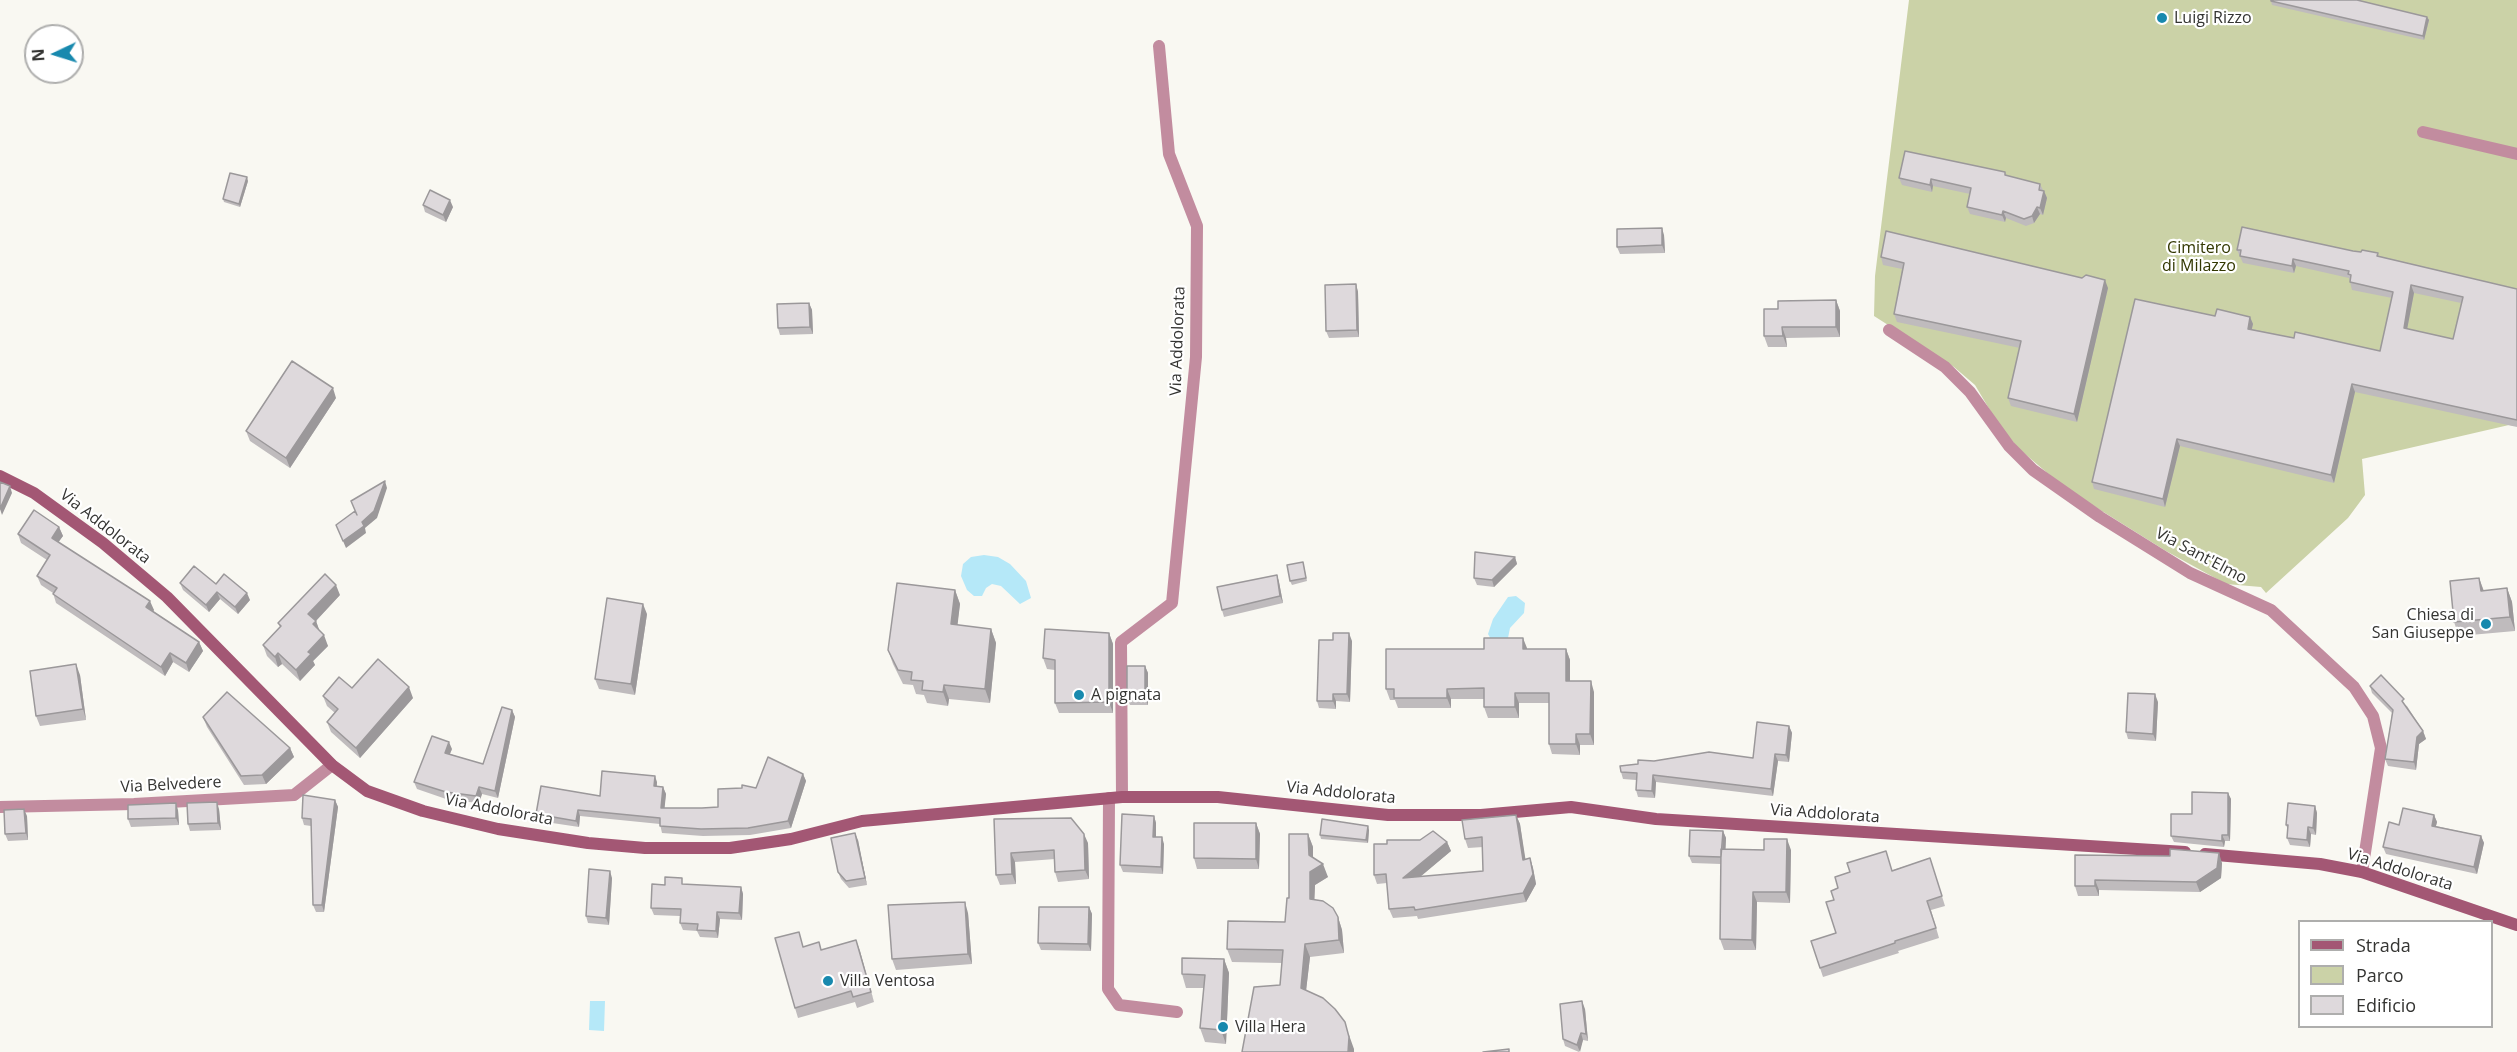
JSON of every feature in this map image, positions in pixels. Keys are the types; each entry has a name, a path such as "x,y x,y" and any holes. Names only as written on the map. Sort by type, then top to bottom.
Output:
{"street":[{"name":"Via Addolorata","path":"1159,46 1169,154 1197,226 1196,357 1172,603 1121,642 1108,989 1119,1005 1177,1012"},
{"path":"2423,132 2517,154"},
{"name":"Via Sant'Elmo","path":"1889,330 1945,367 1970,392 2009,446 2032,470 2100,517 2190,573 2271,610 2354,687 2373,716 2381,748 2362,872"},
{"name":"Via Addolorata","path":"0,476 34,494 94,537 167,597 332,765 367,791 423,811 498,829 588,843 645,848 730,848 791,839 862,821 1116,797 1218,796 1388,815 1481,815 1571,807 1656,819 1905,836 2134,848 2320,864 2362,872 2517,925"},
{"name":"Via Belvedere","path":"0,807 134,804 294,795 332,765"}],"green space":[{"name":"Cimitero di Milazzo","path":"1909,0 2517,0 2517,426 2509,425 2362,459 2365,495 2348,518 2266,593 2261,587 2226,584 2166,551 2065,488 2018,448 1997,422 1975,385 1954,367 1874,316 1875,276"}],"water":[{"path":"984,555 998,557 1010,564 1026,581 1031,598 1020,604 1001,586 992,584 986,588 982,596 974,596 967,590 961,576 963,564 971,557"},
{"path":"1516,596 1525,603 1524,613 1510,628 1507,643 1493,643 1488,634 1493,619 1508,597"},
{"path":"590,1001 605,1001 604,1031 589,1030"}],"building":[{"path":"2271,0 2357,0 2427,17 2423,36"},
{"path":"1905,151 2005,172 2005,175 2040,184 2039,190 2044,191 2040,208 2037,207 2032,216 2024,219 2003,211 2002,215 1967,207 1971,188 1931,179 1930,185 1899,178"},
{"path":"230,173 247,177 239,204 223,199"},
{"path":"430,190 450,200 443,215 423,205"},
{"path":"2242,227 2353,251 2378,253 2377,256 2517,289 2517,420 2352,384 2331,475 2177,439 2163,499 2092,482 2135,299 2215,316 2217,309 2250,317 2248,329 2294,338 2295,332 2380,351 2393,292 2350,282 2349,271 2293,259 2292,266 2240,256 2241,250 2237,250","holes":["2411,285 2463,297 2453,339 2404,328"]},
{"path":"1662,228 1662,245 1617,247 1617,229"},
{"path":"1886,231 2082,278 2086,275 2105,280 2074,414 2008,398 2021,341 1894,314 1904,263 1881,257"},
{"path":"1356,284 1357,330 1326,331 1325,285"},
{"path":"1836,300 1836,327 1782,327 1783,336 1764,336 1764,309 1778,309 1778,301"},
{"path":"809,303 810,327 778,328 777,304"},
{"path":"292,361 333,388 286,458 246,431"},
{"path":"385,481 374,511 362,522 364,526 343,541 336,525 355,511 357,515 351,501"},
{"path":"0,482 10,486 0,509"},
{"path":"34,510 59,527 52,538 150,601 146,607 199,642 186,663 170,653 161,667 53,594 57,588 37,576 50,555 18,534"},
{"path":"1475,552 1515,557 1492,580 1474,578"},
{"path":"1303,562 1306,578 1290,581 1287,565"},
{"path":"194,566 216,584 224,574 247,593 235,607 217,592 206,605 180,583"},
{"path":"325,574 336,585 308,614 316,621 313,624 324,635 308,652 311,654 296,670 278,653 275,657 263,645 281,626 278,623"},
{"path":"1277,575 1280,596 1222,610 1217,587"},
{"path":"2479,578 2481,591 2507,588 2510,617 2454,622 2450,581"},
{"path":"897,583 955,590 951,624 991,629 985,689 944,685 943,692 922,690 923,681 911,680 912,672 898,670 888,650"},
{"path":"607,598 643,604 631,684 595,679"},
{"path":"1045,629 1109,633 1109,702 1055,703 1055,660 1043,658"},
{"path":"1333,633 1349,633 1347,694 1333,694 1333,701 1317,701 1319,640 1333,640"},
{"path":"1484,638 1523,638 1523,649 1566,649 1566,681 1591,681 1590,734 1576,734 1576,744 1549,744 1549,693 1515,693 1515,707 1484,707 1484,688 1447,689 1447,698 1394,698 1394,689 1386,689 1386,649 1484,649"},
{"path":"378,659 409,687 356,748 327,722 338,709 323,696 339,677 352,688"},
{"path":"76,664 83,709 36,716 30,671"},
{"path":"1127,666 1145,666 1145,698 1127,698"},
{"path":"2381,675 2404,699 2402,701 2423,731 2417,737 2414,762 2385,759 2393,710 2370,686"},
{"path":"227,692 290,748 262,775 241,776 203,717"},
{"path":"2128,693 2155,694 2153,734 2126,732"},
{"path":"502,707 512,710 495,791 479,787 476,796 446,792 414,782 432,736 449,742 445,753 483,764"},
{"path":"1757,722 1789,726 1786,755 1775,754 1771,789 1653,775 1652,791 1636,790 1637,773 1621,772 1620,766 1638,764 1638,760 1654,761 1709,752 1753,758"},
{"path":"768,757 803,774 788,821 748,828 701,829 660,826 660,818 578,810 576,821 536,814 541,786 600,796 602,771 655,776 654,786 663,787 661,808 718,807 718,789 742,788 742,785 756,788"},
{"path":"2192,792 2228,793 2228,835 2222,835 2222,841 2171,836 2171,814 2192,814"},
{"path":"303,795 335,800 322,905 313,905 311,819 302,818"},
{"path":"217,802 218,823 188,824 187,803"},
{"path":"176,803 176,818 128,819 128,805"},
{"path":"2288,803 2315,806 2313,828 2308,827 2307,840 2287,838"},
{"path":"2403,808 2434,815 2432,826 2481,836 2474,867 2383,847 2389,822 2399,825"},
{"path":"24,809 26,833 5,834 4,810"},
{"path":"1122,814 1154,816 1153,837 1162,837 1161,867 1120,865"},
{"path":"1516,815 1523,860 1530,858 1533,874 1523,893 1415,910 1414,907 1389,909 1386,874 1374,875 1374,844 1387,844 1387,840 1420,840 1433,831 1447,842 1403,878 1483,871 1482,837 1465,839 1462,820"},
{"path":"1071,818 1084,834 1085,870 1055,872 1054,850 1011,853 1012,874 996,875 994,819"},
{"path":"1322,819 1368,826 1366,840 1320,835"},
{"path":"1194,823 1256,823 1256,859 1194,858"},
{"path":"1690,830 1723,831 1721,857 1689,856"},
{"path":"855,833 865,878 846,881 838,872 831,838"},
{"path":"1289,834 1308,834 1309,855 1323,864 1310,872 1310,899 1323,901 1333,908 1338,917 1339,940 1305,944 1301,988 1323,998 1345,1022 1349,1037 1348,1052 1242,1052 1254,987 1280,985 1283,950 1227,949 1228,921 1285,922 1287,898 1289,898"},
{"path":"1764,839 1787,839 1786,892 1753,892 1752,940 1720,939 1721,849 1764,850"},
{"path":"2170,849 2219,853 2217,868 2196,882 2095,880 2095,886 2075,886 2075,855 2170,856"},
{"path":"1886,851 1892,871 1930,858 1942,896 1927,901 1936,928 1820,968 1811,941 1836,933 1826,902 1834,900 1831,891 1838,888 1835,877 1850,872 1847,863"},
{"path":"589,869 610,871 606,918 586,916"},
{"path":"665,877 682,878 682,884 741,887 739,913 717,912 716,931 697,930 698,924 680,923 681,909 651,908 652,884 665,885"},
{"path":"965,902 968,954 892,959 888,905"},
{"path":"1039,907 1089,907 1088,944 1038,943"},
{"name":"Villa Ventosa","path":"799,932 803,947 819,942 821,950 856,940 871,992 853,997 851,991 795,1008 775,938"},
{"path":"1182,958 1224,959 1221,1030 1200,1028 1205,975 1182,974"},
{"path":"1582,1001 1586,1034 1581,1033 1577,1045 1563,1039 1560,1004"},
{"path":"1509,1049 1509,1052 1483,1052"}],"place":[{"name":"Luigi Rizzo","path":"2162,18"},
{"name":"Chiesa di San Giuseppe","path":"2486,624"},
{"name":"A pignata","path":"1079,695"},
{"name":"Villa Ventosa","path":"828,981"},
{"name":"Villa Hera","path":"1223,1027"}]}
